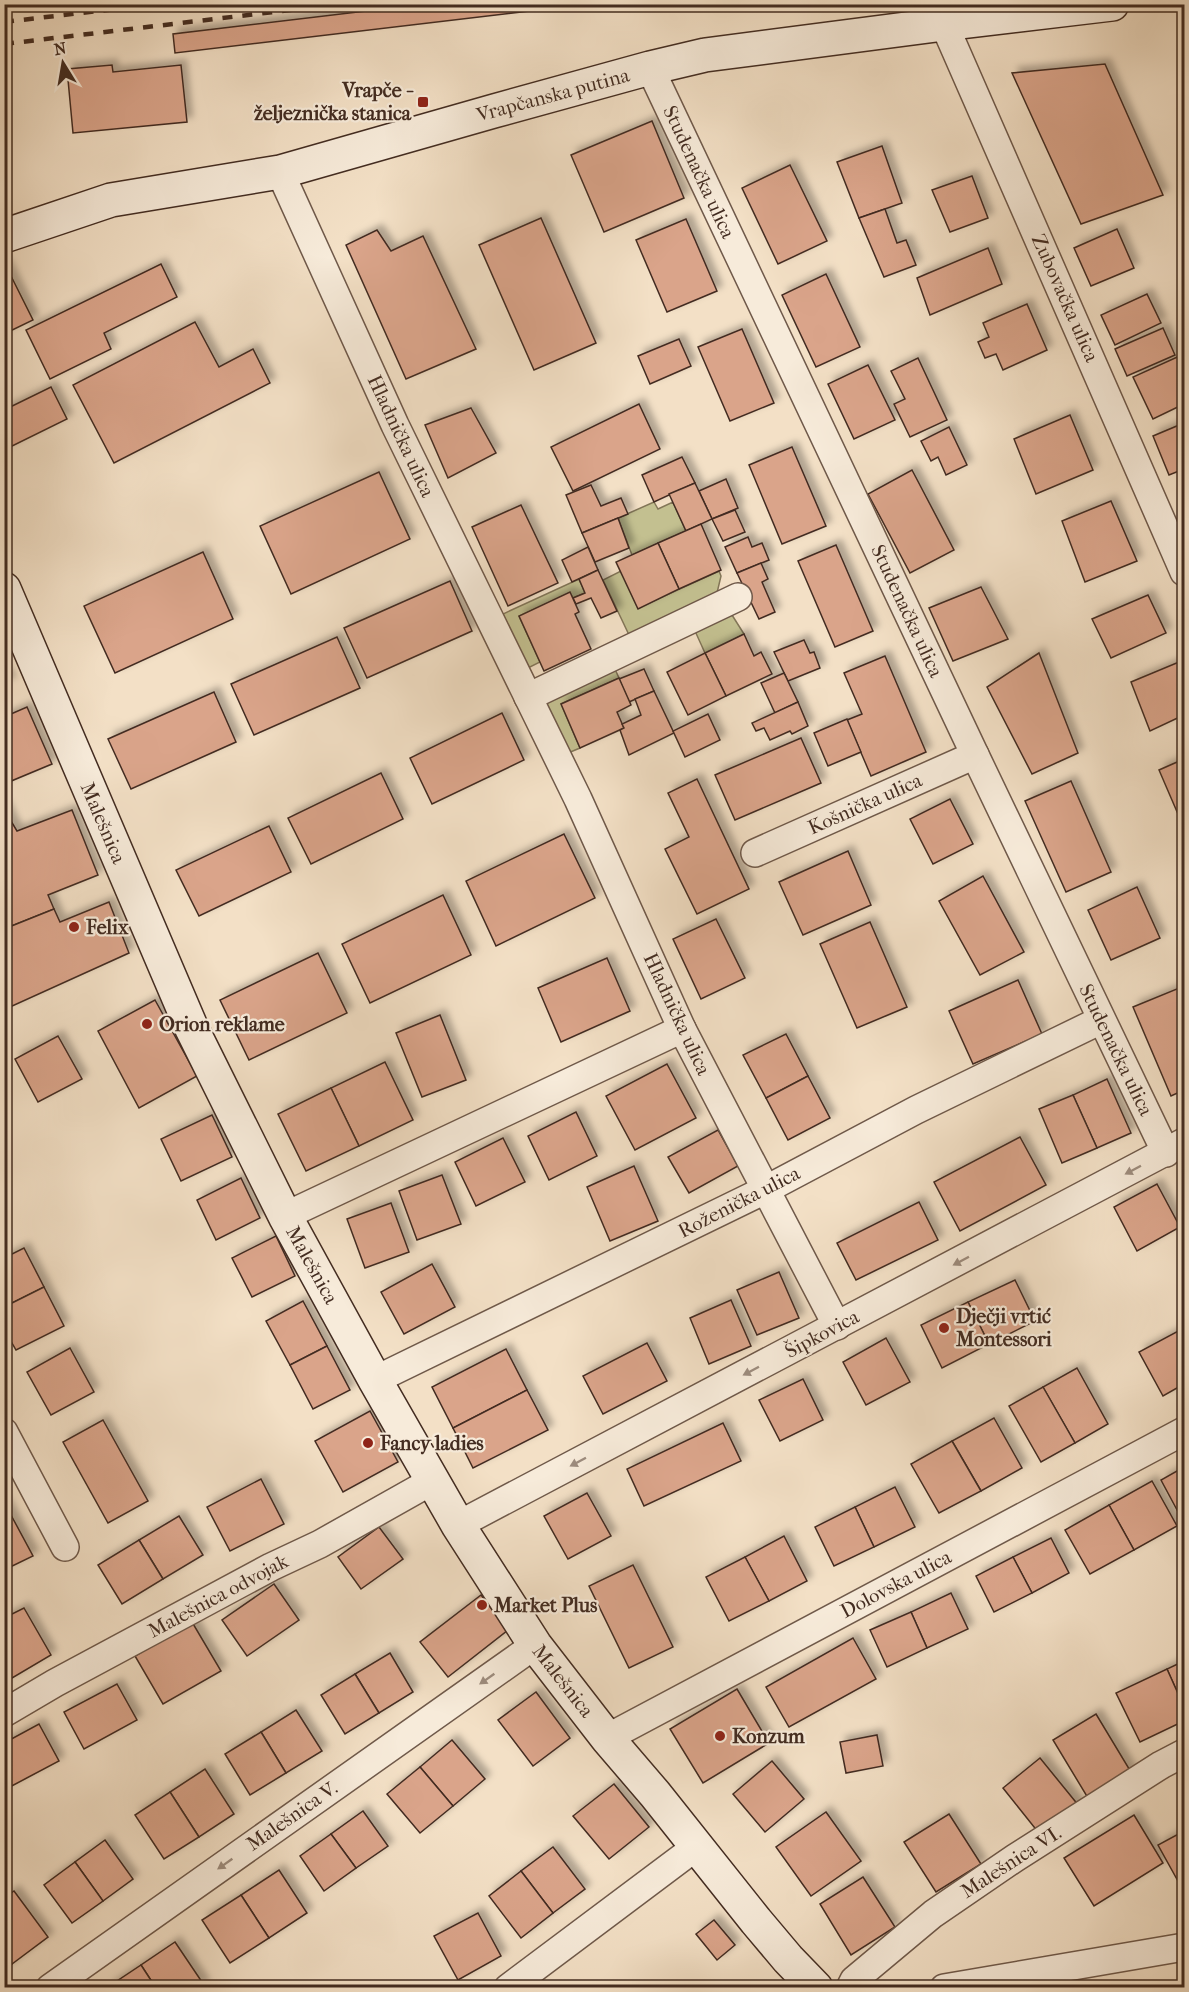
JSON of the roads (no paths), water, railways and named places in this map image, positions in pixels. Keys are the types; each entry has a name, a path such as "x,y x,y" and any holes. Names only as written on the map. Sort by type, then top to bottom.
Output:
{"street":[{"name":"Vrapčanska putina","path":"4,236 111,200 280,172 650,68 705,55 1112,4"},
{"name":"Zubovačka ulica","path":"944,24 1185,572"},
{"name":"Studenačka ulica","path":"650,68 1101,1020 1175,1147"},
{"name":"Hladnička ulica","path":"280,172 395,424 578,799 682,1029 837,1326"},
{"name":"Malešnica","path":"4,589 192,1029 285,1216 432,1481 535,1645 696,1847 788,1959 816,1988"},
{"path":"528,697 738,597"},
{"name":"Košnička ulica","path":"755,853 975,755"},
{"name":"Roženička ulica","path":"375,1380 765,1190 916,1110 1101,1020"},
{"name":"Malešnica","path":"285,1216 682,1029"},
{"name":"Šipkovica","path":"458,1525 1175,1147"},
{"name":"Dolovska ulica","path":"607,1738 1185,1431"},
{"path":"4,1432 65,1547"},
{"name":"Malešnica odvojak","path":"4,1713 55,1683 271,1567 320,1544 432,1481"},
{"name":"Malešnica V.","path":"50,1988 535,1645"},
{"name":"Malešnica VI.","path":"850,1988 854,1980 933,1914 1015,1858 1161,1765 1185,1753"},
{"path":"508,1988 696,1847"},
{"path":"944,1988 1185,1947"}],"railway":[{"path":"4,22 158,4"},
{"path":"4,44 341,4"}],"place":[{"name":"Vrapče - željeznička stanica","path":"423,102"},
{"name":"Felix","path":"74,927"},
{"name":"Orion reklame","path":"147,1024"},
{"name":"Dječji vrtić Montessori","path":"944,1328"},
{"name":"Fancy ladies","path":"368,1443"},
{"name":"Market Plus","path":"482,1605"},
{"name":"Konzum","path":"720,1736"}]}
